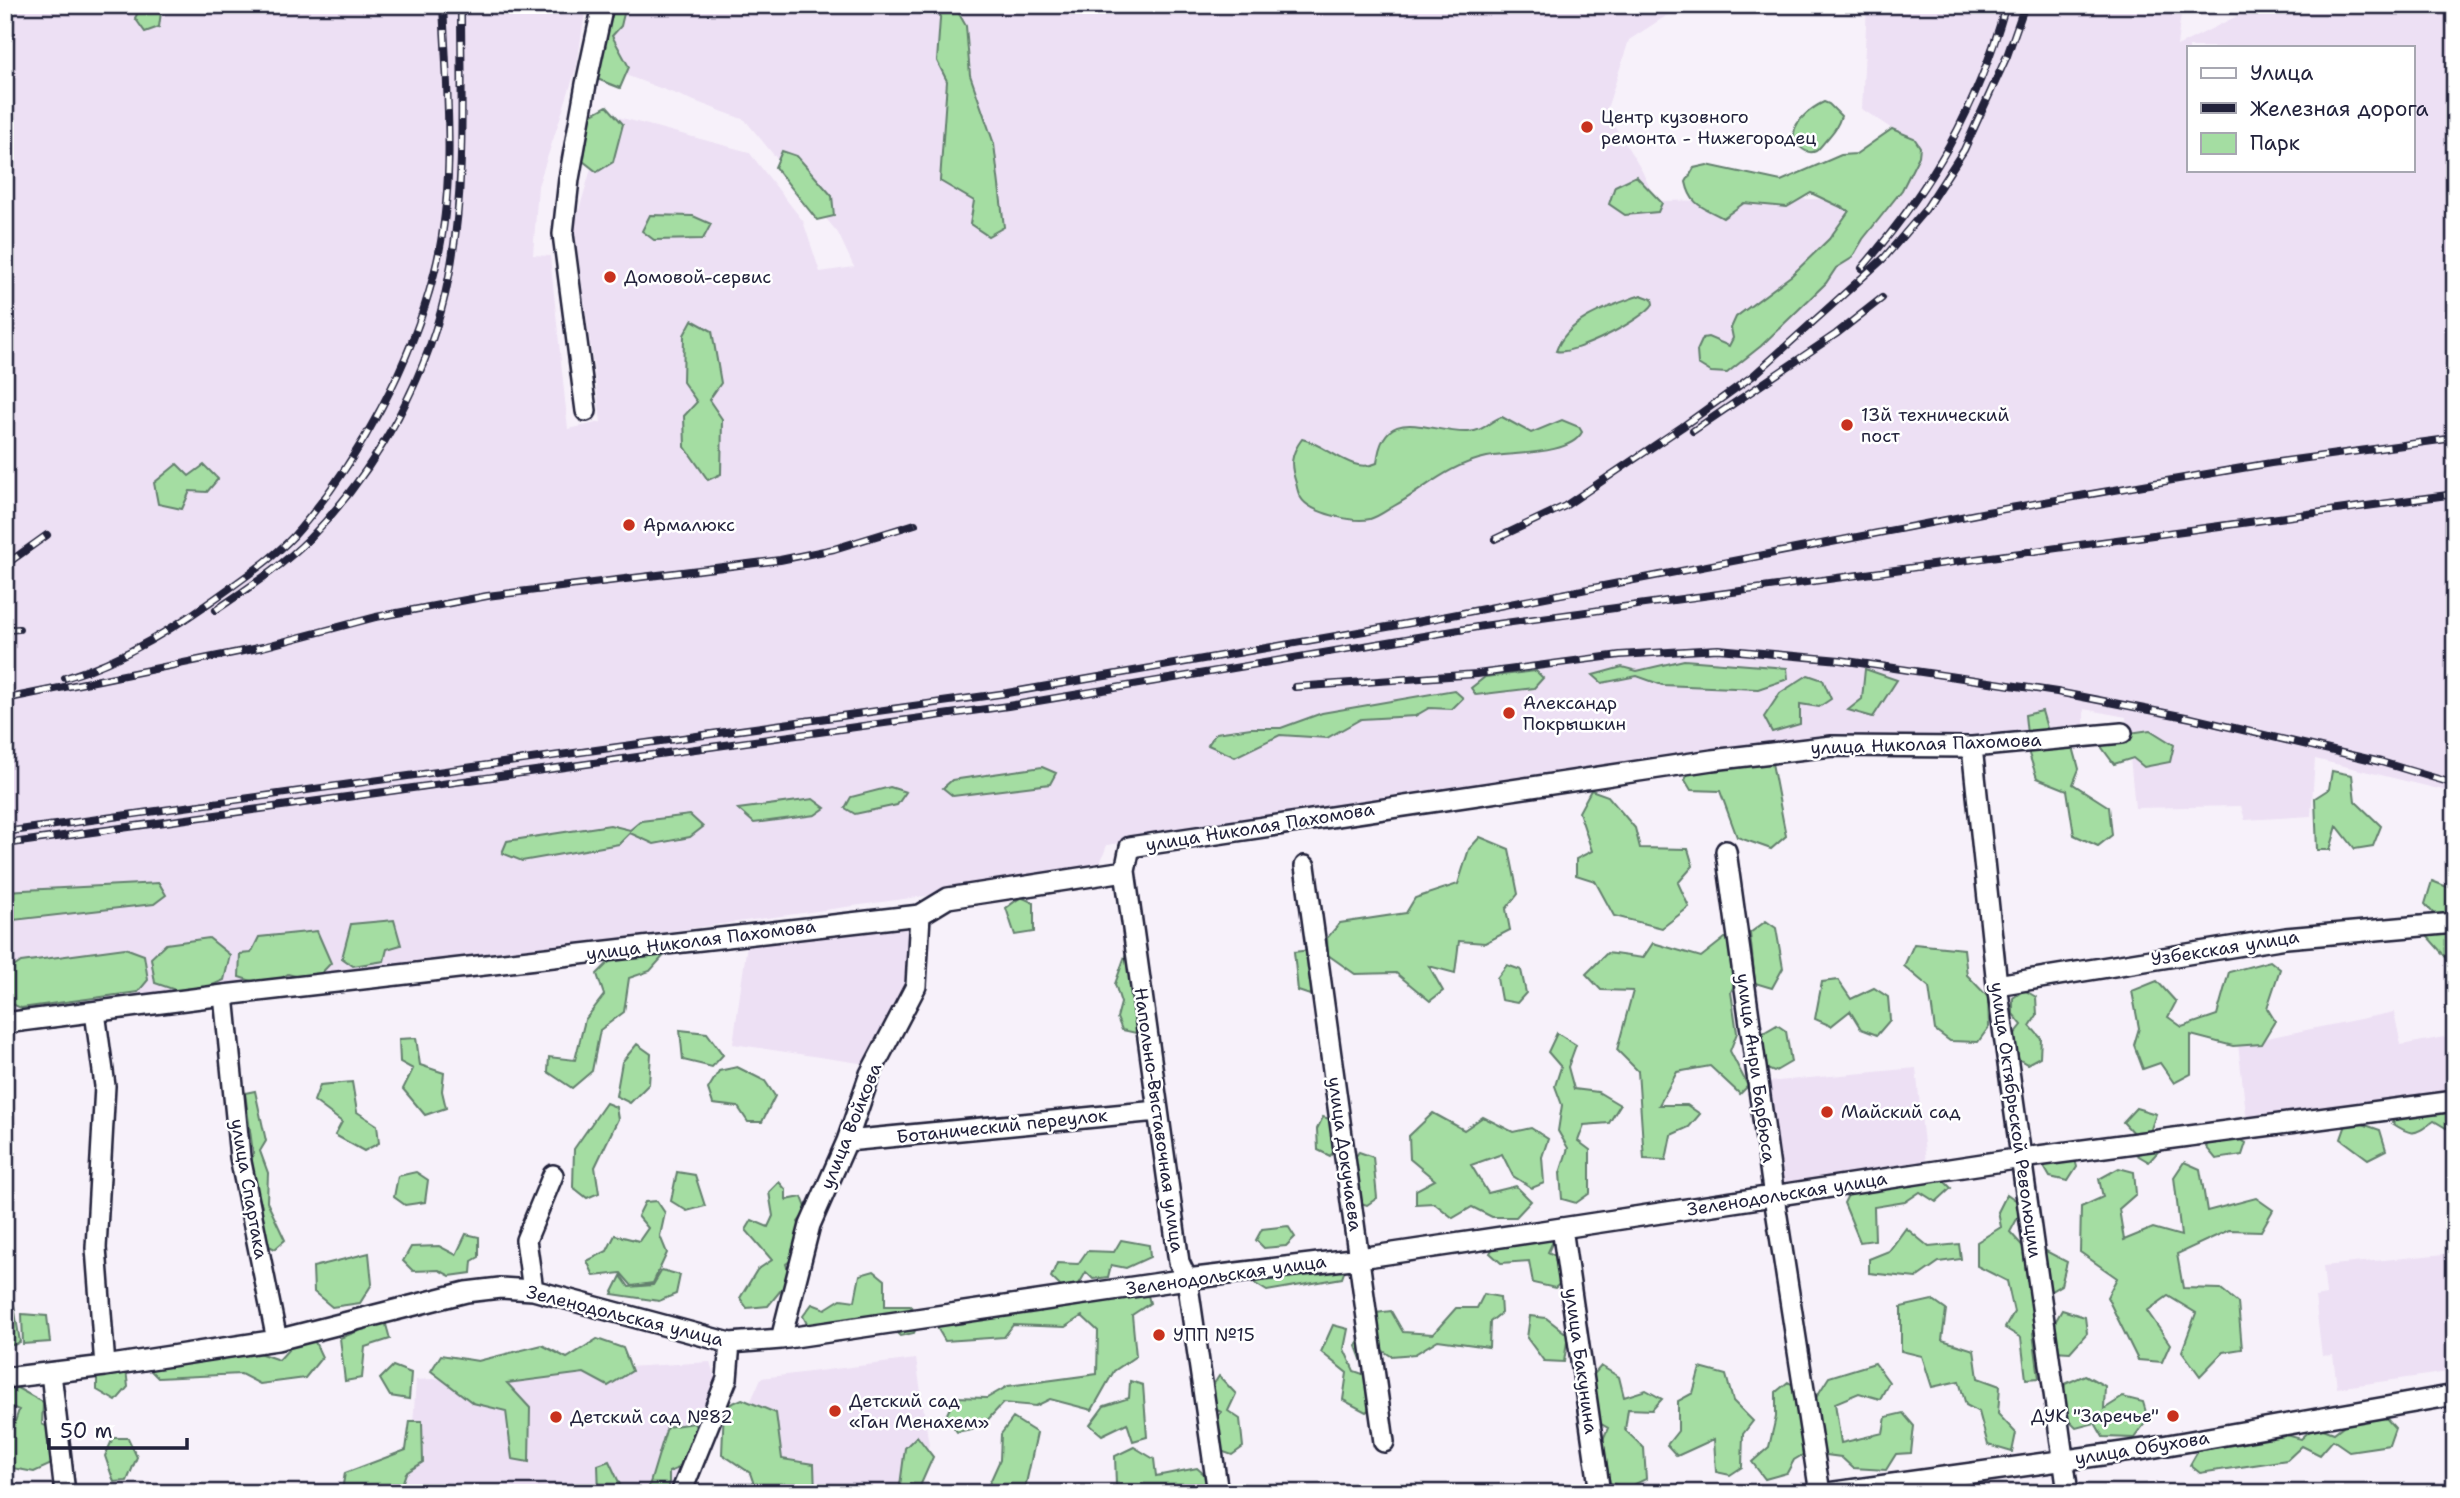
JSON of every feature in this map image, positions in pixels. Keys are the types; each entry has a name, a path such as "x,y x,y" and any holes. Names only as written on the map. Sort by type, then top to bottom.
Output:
{"street":[{"path":"586,411 563,234 579,124 603,5"},
{"name":"улица Николая Пахомова","path":"5,1023 224,995 920,915 947,898 1125,871 1130,847 1712,760 1832,746 1972,747 2122,733"},
{"name":"улица Октябрьской Революции","path":"1972,747 1997,985 2068,1493"},
{"name":"улица Анри Барбюса","path":"1726,851 1774,1197 1820,1493"},
{"name":"улица Докучаева","path":"1305,866 1384,1442"},
{"name":"Напольно-Выставочная улица","path":"1125,871 1179,1262 1187,1279 1218,1493"},
{"name":"улица Войкова","path":"780,1339 810,1225 847,1141 870,1074 916,986 920,915"},
{"name":"Узбекская улица","path":"1997,985 2286,938 2455,923"},
{"name":"улица Спартака","path":"224,995 240,1157 277,1339"},
{"path":"95,1012 105,1086 96,1248 105,1366"},
{"name":"Зеленодольская улица","path":"5,1378 105,1366 277,1339 466,1292 500,1288 533,1290 730,1343 780,1339 1187,1279 1360,1258 2022,1158 2455,1101"},
{"name":"Ботанический переулок","path":"847,1141 1157,1111"},
{"path":"533,1290 527,1240 553,1175"},
{"name":"улица Бакунина","path":"1562,1228 1600,1493"},
{"path":"681,1493 727,1379 730,1343"},
{"path":"51,1373 65,1493"},
{"name":"улица Обухова","path":"1828,1493 2145,1449 2455,1395"}],"shaded area":[{"path":"5,5 586,5 577,66 538,186 533,255 550,256 568,429 601,422 574,227 607,114 749,152 803,221 820,272 854,267 838,233 745,120 604,67 614,5 1683,5 1629,40 1606,112 1641,169 1656,201 1887,198 1904,137 1862,109 1867,5 2182,5 2177,46 2259,5 2455,5 2455,793 2315,759 2311,816 2245,820 2241,806 2135,808 2126,717 2084,709 2084,727 1898,741 1475,790 1107,845 1097,872 551,948 5,1013"},
{"path":"913,924 913,975 866,1064 733,1044 747,944"},
{"path":"2394,1012 2401,1045 2455,1035 2455,1094 2247,1122 2238,1044"},
{"path":"1916,1068 1926,1163 1778,1183 1766,1082"},
{"path":"2455,1253 2455,1371 2337,1388 2333,1355 2322,1356 2315,1297 2326,1295 2323,1266"},
{"name":"Детский сад «Ган Менахем»","path":"916,1359 929,1445 909,1493 801,1493 730,1449 761,1378"},
{"name":"Детский сад №82","path":"710,1362 715,1378 668,1493 373,1493 411,1454 416,1380"}],"green space":[{"path":"142,5 173,5 161,12 159,27 145,32 135,18"},
{"path":"605,5 626,5 621,26 612,36 629,67 620,88 592,77"},
{"path":"941,5 954,5 966,26 970,75 994,144 1004,227 988,236 970,224 974,201 940,181 947,81 937,61"},
{"path":"1824,102 1841,116 1836,128 1819,148 1808,152 1796,141 1795,128 1805,114"},
{"path":"607,106 623,124 613,162 597,172 583,161 591,115"},
{"path":"1892,129 1914,138 1920,147 1919,156 1902,190 1863,239 1852,258 1836,268 1826,283 1761,346 1727,373 1711,372 1698,364 1697,351 1703,338 1708,337 1729,346 1733,338 1731,328 1736,317 1792,275 1829,239 1849,211 1811,193 1787,207 1744,203 1723,218 1699,205 1691,196 1686,182 1694,168 1707,165 1781,181 1841,155 1856,154"},
{"path":"782,151 797,156 832,196 834,216 817,220 775,167"},
{"path":"1636,176 1662,203 1658,212 1625,215 1609,204 1615,186"},
{"path":"650,215 693,216 711,224 703,239 654,240 642,231"},
{"path":"1641,295 1652,299 1653,304 1647,311 1592,342 1565,351 1556,351 1570,330 1580,322 1604,309"},
{"path":"692,320 712,331 721,383 709,400 722,419 721,474 708,480 685,447 684,416 697,402 683,382 684,335"},
{"path":"1502,417 1531,433 1562,420 1579,427 1582,432 1575,440 1553,449 1473,461 1438,478 1370,519 1354,520 1333,516 1313,508 1298,493 1292,460 1302,439 1349,462 1368,466 1377,463 1381,444 1388,432 1398,426 1424,426 1468,432 1479,430"},
{"path":"177,464 189,476 204,465 218,479 207,492 190,491 182,509 158,504 154,483"},
{"path":"1684,660 1787,668 1788,679 1758,689 1662,685 1637,676 1602,683 1593,675 1622,667 1637,671"},
{"path":"1865,669 1897,680 1873,717 1848,710 1862,699"},
{"path":"1536,671 1543,678 1534,688 1476,695 1471,688 1485,677"},
{"path":"1808,675 1823,680 1831,699 1819,707 1800,704 1800,724 1772,732 1764,717 1780,693"},
{"path":"1454,690 1463,698 1452,709 1429,708 1415,716 1361,719 1327,738 1280,735 1235,757 1208,745 1216,733 1251,728 1281,728 1322,713"},
{"path":"2042,711 2049,735 2072,743 2079,769 2073,784 2109,807 2112,835 2098,846 2074,835 2067,790 2037,778 2029,754 2025,715"},
{"path":"2150,730 2174,745 2170,762 2144,767 2133,758 2114,764 2100,745 2116,735"},
{"path":"1759,759 1772,763 1786,836 1771,849 1737,837 1720,791 1691,790 1685,780 1689,771"},
{"path":"1042,767 1056,773 1050,784 953,796 943,788 952,780"},
{"path":"2332,771 2352,775 2355,801 2381,826 2373,846 2355,849 2337,826 2330,850 2317,850 2315,798 2329,789"},
{"path":"890,787 906,792 897,805 855,814 845,808 851,797"},
{"path":"1591,790 1608,796 1635,828 1640,848 1688,849 1693,866 1678,883 1689,907 1662,928 1614,916 1595,881 1576,875 1576,859 1592,851 1579,812"},
{"path":"813,799 825,808 815,815 754,823 738,809"},
{"path":"690,815 703,827 690,837 654,844 630,833 619,844 522,861 502,853 507,841 610,825 630,830 641,821"},
{"path":"1480,837 1509,849 1518,894 1506,909 1510,930 1485,943 1459,941 1455,973 1429,966 1443,991 1430,1001 1396,973 1355,974 1328,955 1327,938 1340,923 1406,913 1415,898 1458,884 1469,849"},
{"path":"2432,881 2455,890 2455,910 2450,931 2455,933 2455,960 2451,963 2427,936 2433,913 2425,904"},
{"path":"159,883 166,895 154,904 5,921 5,891"},
{"path":"1021,897 1034,903 1034,932 1015,935 1006,908"},
{"path":"394,920 401,945 387,949 384,961 353,966 342,958 351,924"},
{"path":"1766,921 1776,928 1783,968 1772,988 1755,983 1750,933"},
{"path":"317,931 331,963 314,981 288,974 268,986 239,977 240,954 251,953 259,937"},
{"path":"209,938 230,955 224,980 190,995 155,983 151,958 166,944"},
{"path":"1725,938 1735,939 1741,970 1731,992 1737,1033 1730,1051 1748,1086 1740,1094 1710,1066 1677,1072 1659,1105 1687,1105 1700,1114 1689,1127 1671,1135 1666,1160 1644,1159 1638,1071 1617,1050 1633,991 1601,990 1586,974 1607,953 1643,958 1653,943 1701,957"},
{"path":"1914,944 1964,949 1967,975 1988,997 1989,1027 1978,1042 1950,1041 1935,1030 1929,987 1904,966"},
{"path":"625,946 667,952 650,971 629,978 624,1012 600,1030 592,1071 572,1088 548,1072 549,1057 575,1060 585,1020 604,995 597,974"},
{"path":"125,948 144,955 148,980 138,992 21,1008 5,1001 5,973 21,962"},
{"path":"1319,949 1324,974 1310,995 1298,991 1294,952"},
{"path":"1125,956 1136,965 1145,1025 1136,1033 1122,1030 1117,1018 1121,1003 1115,984"},
{"path":"2270,961 2280,969 2267,1008 2275,1021 2261,1044 2233,1046 2191,1035 2191,1074 2174,1083 2160,1063 2143,1069 2134,1045 2139,1028 2132,991 2157,981 2176,1002 2168,1017 2182,1027 2217,1015 2229,972"},
{"path":"1507,965 1521,970 1526,993 1517,1003 1501,1000 1497,978"},
{"path":"1838,980 1851,999 1874,988 1888,997 1890,1020 1877,1035 1861,1029 1850,1011 1831,1026 1815,1019 1822,982"},
{"path":"2024,990 2036,997 2037,1015 2030,1026 2041,1038 2040,1057 2027,1064 2015,1057 2014,1035 2022,1025 2013,1014 2013,998"},
{"path":"1777,1025 1786,1031 1791,1062 1774,1072 1760,1066 1758,1036"},
{"path":"680,1030 707,1033 723,1055 712,1067 683,1060"},
{"path":"1557,1033 1576,1045 1568,1067 1574,1089 1598,1092 1620,1105 1609,1123 1584,1125 1578,1141 1590,1150 1590,1193 1576,1203 1562,1199 1560,1173 1568,1148 1558,1131 1562,1105 1555,1086 1561,1067 1548,1052"},
{"path":"416,1038 420,1065 444,1073 442,1091 446,1108 425,1115 403,1089 413,1069 400,1062 399,1039"},
{"path":"637,1044 651,1054 649,1084 630,1103 616,1096 622,1062"},
{"path":"737,1067 765,1081 775,1096 762,1122 748,1122 738,1107 713,1104 708,1089 719,1071"},
{"path":"352,1082 357,1112 377,1125 379,1143 364,1151 335,1135 342,1122 314,1101 320,1085"},
{"path":"255,1091 266,1141 260,1151 268,1173 267,1202 285,1240 275,1249 263,1243 262,1205 249,1175 253,1153 245,1093"},
{"path":"2455,1102 2455,1127 2446,1128 2434,1121 2422,1129 2409,1132 2392,1123 2403,1107"},
{"path":"606,1103 616,1107 618,1119 595,1167 599,1193 587,1198 573,1187 574,1149"},
{"path":"2136,1108 2156,1114 2150,1132 2163,1146 2149,1162 2129,1150 2135,1135 2123,1122"},
{"path":"1433,1113 1464,1130 1483,1117 1513,1132 1531,1128 1548,1139 1542,1157 1544,1183 1532,1188 1513,1176 1502,1154 1471,1165 1488,1193 1516,1186 1531,1201 1516,1217 1492,1217 1472,1207 1453,1218 1434,1203 1416,1204 1416,1190 1435,1180 1410,1159 1409,1136"},
{"path":"1323,1117 1336,1121 1339,1146 1330,1156 1318,1150 1317,1129"},
{"path":"2348,1119 2380,1130 2386,1150 2368,1159 2341,1139"},
{"path":"2231,1134 2246,1143 2242,1155 2216,1159 2206,1147 2213,1135"},
{"path":"2072,1148 2077,1167 2068,1181 2050,1177 2043,1165 2051,1150"},
{"path":"1359,1152 1373,1157 1377,1198 1367,1205 1354,1201 1350,1164"},
{"path":"2184,1162 2200,1169 2207,1211 2256,1198 2273,1210 2261,1231 2229,1230 2177,1254 2183,1288 2221,1289 2238,1303 2242,1349 2223,1352 2200,1376 2182,1351 2196,1313 2168,1296 2147,1311 2170,1344 2162,1362 2138,1360 2107,1297 2117,1278 2080,1252 2081,1207 2103,1197 2099,1179 2119,1168 2134,1172 2136,1194 2119,1209 2124,1240 2153,1228 2181,1236 2174,1177"},
{"path":"416,1172 428,1180 425,1202 405,1205 394,1197 398,1176"},
{"path":"677,1172 695,1175 705,1206 687,1211 671,1201"},
{"path":"1938,1175 1951,1188 1936,1202 1920,1192 1905,1202 1874,1207 1875,1240 1860,1242 1844,1203 1851,1189 1908,1178 1920,1183"},
{"path":"779,1182 786,1190 786,1200 802,1197 807,1210 798,1222 804,1234 797,1256 786,1264 790,1279 768,1306 747,1308 740,1298 757,1270 772,1260 746,1230 752,1220 768,1227 773,1216 769,1192"},
{"path":"2007,1194 2024,1206 2010,1232 2027,1251 2046,1251 2067,1262 2061,1285 2038,1299 2041,1320 2033,1333 2039,1378 2026,1379 2021,1338 2005,1328 2014,1312 2007,1281 1977,1266 1977,1242 2001,1227 1998,1212"},
{"path":"657,1201 665,1213 660,1236 667,1253 653,1283 632,1286 621,1273 594,1276 587,1261 607,1251 615,1235 639,1241 648,1228 638,1216 645,1202"},
{"path":"1288,1226 1295,1237 1286,1246 1264,1248 1256,1240 1262,1229"},
{"path":"1906,1228 1929,1247 1959,1244 1961,1259 1939,1262 1916,1278 1869,1273 1869,1259 1889,1251"},
{"path":"466,1234 479,1237 479,1257 472,1261 471,1273 450,1276 439,1270 413,1271 403,1261 411,1247 439,1246 456,1255"},
{"path":"1543,1234 1554,1239 1548,1252 1563,1260 1566,1278 1555,1288 1533,1283 1529,1261 1501,1263 1490,1253 1496,1243"},
{"path":"1121,1240 1149,1245 1150,1257 1126,1268 1111,1265 1108,1277 1093,1279 1086,1272 1079,1284 1061,1287 1051,1277 1057,1263 1078,1264 1087,1251 1114,1252"},
{"path":"369,1253 372,1284 360,1303 332,1307 314,1292 313,1267"},
{"path":"1347,1264 1342,1278 1267,1291 1254,1283 1259,1274"},
{"path":"662,1270 680,1275 676,1294 659,1301 612,1294 621,1276 629,1287 653,1285"},
{"path":"874,1271 885,1280 885,1306 910,1306 921,1316 914,1333 900,1336 885,1322 807,1324 803,1316 812,1304 825,1309 841,1299 855,1301 860,1275"},
{"path":"1147,1292 1150,1303 1132,1315 1136,1356 1114,1371 1092,1410 1050,1399 1036,1406 1003,1403 981,1427 957,1432 946,1416 955,1397 987,1398 1008,1386 1097,1374 1098,1331 1082,1316 1065,1327 1013,1325 1004,1337 945,1341 935,1324"},
{"path":"1484,1294 1500,1297 1501,1313 1490,1322 1489,1347 1438,1340 1415,1354 1391,1356 1380,1349 1361,1359 1356,1346 1376,1313 1391,1311 1403,1332 1433,1334 1456,1308 1477,1308"},
{"path":"5,1299 14,1306 20,1342 14,1345 5,1344"},
{"path":"1932,1300 1946,1310 1942,1340 1974,1350 1978,1378 2000,1386 1998,1414 2016,1433 2012,1452 1988,1445 1979,1412 1966,1405 1959,1381 1932,1387 1922,1356 1901,1351 1901,1307"},
{"path":"2062,1310 2085,1317 2087,1333 2070,1352 2053,1351 2050,1331"},
{"path":"22,1314 47,1316 50,1342 23,1344"},
{"path":"1530,1316 1546,1318 1568,1335 1564,1362 1544,1361 1527,1338"},
{"path":"385,1321 390,1339 365,1347 362,1378 345,1381 340,1338"},
{"path":"1333,1325 1348,1329 1344,1349 1354,1371 1380,1380 1382,1398 1366,1412 1343,1400 1347,1373 1321,1352"},
{"path":"597,1339 623,1348 632,1371 608,1386 584,1373 507,1383 530,1408 529,1462 512,1459 506,1411 473,1403 431,1371 441,1355 478,1361 542,1345 567,1358"},
{"path":"297,1340 315,1342 322,1357 305,1378 260,1384 241,1374 158,1378 149,1369 250,1350 279,1360"},
{"path":"1875,1363 1889,1382 1880,1399 1859,1393 1835,1403 1841,1443 1883,1433 1886,1417 1903,1413 1914,1426 1911,1453 1896,1454 1886,1470 1853,1468 1841,1457 1819,1454 1812,1404 1829,1377"},
{"path":"110,1366 126,1369 128,1387 116,1401 97,1390 97,1377"},
{"path":"393,1366 411,1373 409,1399 390,1396 380,1379"},
{"path":"1601,1366 1619,1377 1624,1397 1646,1390 1662,1399 1652,1410 1628,1409 1625,1430 1644,1448 1646,1479 1627,1488 1610,1483 1602,1442 1608,1428 1596,1421 1589,1380"},
{"path":"1700,1368 1726,1375 1733,1401 1753,1421 1743,1434 1742,1467 1730,1475 1716,1472 1714,1439 1677,1456 1667,1445 1678,1431 1678,1401 1693,1393"},
{"path":"2085,1375 2105,1386 2104,1409 2123,1397 2143,1402 2148,1419 2134,1438 2103,1437 2095,1423 2076,1428 2059,1411 2065,1384"},
{"path":"1219,1376 1236,1394 1228,1411 1240,1419 1243,1447 1232,1455 1218,1450 1214,1424 1221,1412 1209,1406 1208,1393"},
{"path":"1130,1381 1143,1385 1147,1437 1133,1441 1127,1423 1102,1435 1090,1425 1104,1406 1129,1398"},
{"path":"1788,1382 1801,1390 1809,1451 1794,1460 1787,1473 1765,1479 1752,1462 1769,1447 1776,1417 1776,1392"},
{"path":"8,1383 43,1402 42,1424 51,1429 56,1462 34,1472 12,1468 9,1439 19,1410 10,1406 5,1409 5,1384"},
{"path":"742,1399 776,1413 782,1459 814,1464 815,1493 757,1493 750,1473 722,1454 724,1407"},
{"path":"1013,1418 1037,1433 1024,1493 985,1493 1000,1460 1001,1434"},
{"path":"2386,1418 2395,1428 2389,1445 2349,1451 2333,1440 2320,1455 2302,1446 2287,1460 2200,1473 2190,1465 2198,1451 2283,1434 2301,1439 2315,1426 2334,1433 2347,1423"},
{"path":"410,1421 422,1421 423,1462 406,1473 399,1493 342,1490 345,1473 406,1450"},
{"path":"694,1423 702,1440 691,1463 669,1472 669,1493 647,1493 667,1427"},
{"path":"917,1436 933,1457 917,1493 899,1493 905,1448"},
{"path":"113,1438 128,1438 137,1457 127,1481 114,1482 105,1456"},
{"path":"1134,1447 1154,1459 1156,1476 1197,1468 1212,1481 1207,1493 1125,1493 1116,1485 1115,1456"},
{"path":"609,1461 624,1493 599,1493 598,1465"}],"tram line":[{"path":"1926,1493 1934,1493"}],"railway":[{"path":"65,678 109,662 150,641 275,554 292,538 322,501 363,441 381,409 412,342 434,274 441,241 446,208 449,140 443,5"},
{"path":"216,610 287,559 334,512 379,450 415,383 441,312 454,242 460,175 461,5"},
{"path":"1862,268 1910,207 1949,145 1981,79 2006,5"},
{"path":"1495,539 1565,506 1754,375 1884,258 1925,210 1964,150 2007,56 2025,5"},
{"path":"1693,431 1836,334 1882,298"},
{"path":"5,832 1007,693 1416,622 1987,512 2271,463 2455,438"},
{"path":"5,844 1008,706 1483,626 2455,494"},
{"path":"5,699 263,647 376,617 487,596 780,560 834,549 915,524"},
{"path":"5,565 47,535"},
{"path":"5,630 19,629"},
{"path":"1295,687 1477,674 1620,655 1718,649 1840,660 2057,692 2191,718 2381,762 2455,784"}],"place":[{"name":"Центр кузовного ремонта - Нижегородец","path":"1587,127"},
{"name":"Домовой-сервис","path":"610,277"},
{"name":"13й технический пост","path":"1847,425"},
{"name":"Армалюкс","path":"629,525"},
{"name":"Александр Покрышкин","path":"1509,713"},
{"name":"Майский сад","path":"1827,1112"},
{"name":"УПП №15","path":"1159,1335"},
{"name":"Детский сад «Ган Менахем»","path":"835,1411"},
{"name":"ДУК \"Заречье\"","path":"2173,1416"},
{"name":"Детский сад №82","path":"556,1417"}]}
